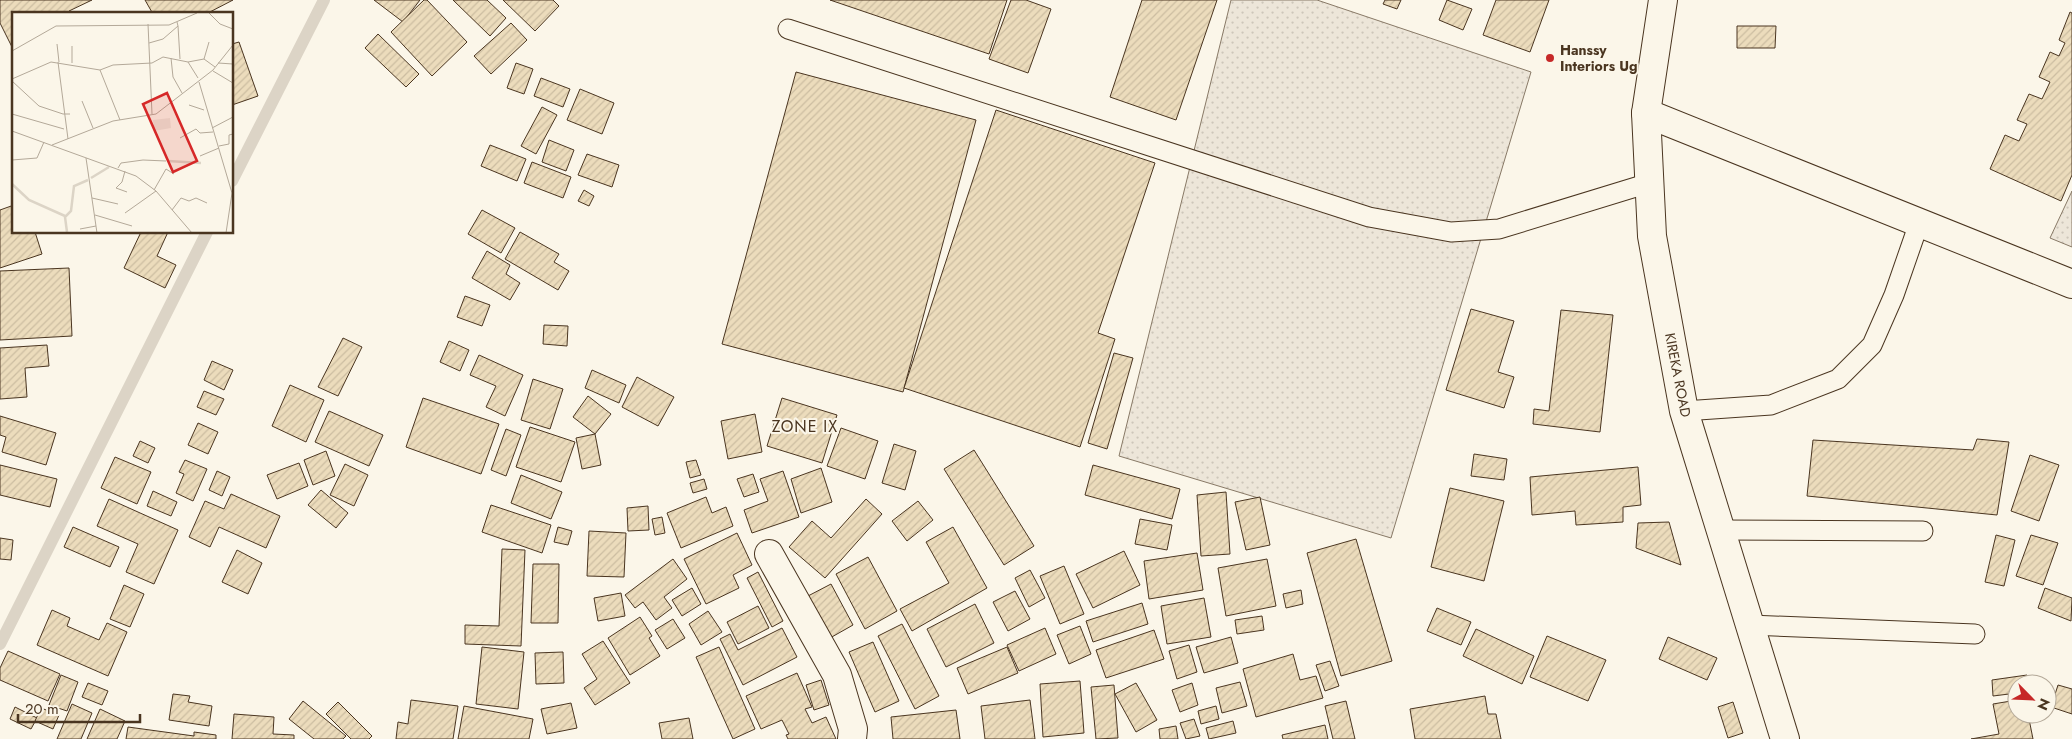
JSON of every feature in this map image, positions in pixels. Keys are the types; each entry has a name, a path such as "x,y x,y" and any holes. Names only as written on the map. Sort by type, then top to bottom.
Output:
{"main road":[{"name":"KIREKA ROAD","path":"1663,0 1646,113 1652,236 1684,411 1785,739"},
{"path":"1646,113 2072,284"},
{"path":"769,554 837,675 853,729 852,739"}],"lane":[{"path":"788,29 1369,217 1451,232 1499,229 1649,184"},
{"path":"1684,411 1771,405 1838,379 1872,345 1894,295 1919,223"},
{"path":"1721,530 1922,531"},
{"path":"1750,625 1975,634"}],"shaded area":[{"path":"1231,0 1317,0 1531,72 1391,538 1119,456"},
{"path":"2072,191 2072,247 2050,238"}],"building":[{"path":"0,0 92,0 69,12 12,12 12,47 0,23"},
{"path":"145,0 233,0 210,12 152,12"},
{"path":"374,0 420,0 403,22"},
{"path":"424,0 427,0 467,42 432,76 391,32"},
{"path":"453,0 487,0 506,18 490,36"},
{"path":"503,0 553,0 559,6 535,31"},
{"path":"830,0 1007,0 989,54"},
{"path":"1011,0 1026,0 1051,9 1028,73 989,59"},
{"path":"1142,0 1217,0 1176,120 1110,97"},
{"path":"1385,0 1401,0 1397,9 1383,4"},
{"path":"1447,0 1472,9 1463,30 1439,20"},
{"path":"1496,0 1549,0 1530,52 1483,35"},
{"path":"2070,12 2072,13 2072,175 2061,201 1990,169 2005,135 2019,141 2027,124 2017,120 2029,94 2042,99 2050,82 2039,77 2050,52 2059,56 2065,43 2059,40"},
{"path":"511,23 527,40 491,74 474,56"},
{"path":"1737,26 1776,26 1775,48 1737,48"},
{"path":"378,34 419,74 406,87 365,48"},
{"path":"239,42 258,96 234,104 234,43"},
{"path":"516,63 533,69 524,94 507,88"},
{"path":"796,72 976,120 903,392 722,344"},
{"path":"541,78 570,89 563,107 534,96"},
{"path":"580,89 614,103 602,134 567,120"},
{"path":"542,107 557,115 536,154 521,146"},
{"path":"996,110 1155,163 1098,333 1115,339 1080,447 904,388"},
{"path":"549,140 574,150 566,171 542,162"},
{"path":"490,145 526,159 517,181 481,166"},
{"path":"587,154 619,165 612,187 578,175"},
{"path":"532,162 571,177 563,198 524,183"},
{"path":"584,190 594,196 589,206 578,201"},
{"path":"12,206 12,234 36,234 42,254 0,268 0,210"},
{"path":"482,210 515,228 501,253 468,234"},
{"path":"520,232 559,254 554,262 569,271 558,290 505,259"},
{"path":"140,234 167,234 157,256 176,265 165,288 124,268"},
{"path":"487,251 510,265 506,274 520,283 510,300 472,278"},
{"path":"69,268 72,336 0,340 0,271"},
{"path":"465,296 490,305 482,326 457,317"},
{"path":"1471,309 1514,321 1498,372 1514,377 1504,408 1446,390"},
{"path":"1561,310 1613,315 1600,432 1533,424 1534,409 1549,411"},
{"path":"544,325 568,326 567,346 543,344"},
{"path":"343,338 362,347 338,396 318,387"},
{"path":"449,341 469,350 460,371 440,362"},
{"path":"47,345 49,366 25,368 27,397 0,399 0,348"},
{"path":"1114,353 1133,358 1107,449 1088,443"},
{"path":"479,355 523,375 505,416 486,407 496,386 470,375"},
{"path":"212,361 233,370 224,390 204,380"},
{"path":"592,370 626,385 619,403 585,388"},
{"path":"637,377 674,397 658,426 622,407"},
{"path":"533,379 563,389 550,429 521,420"},
{"path":"290,385 324,400 306,442 272,426"},
{"path":"204,391 224,399 216,415 197,407"},
{"path":"588,396 611,414 595,434 573,417"},
{"path":"423,398 499,424 481,474 406,447"},
{"path":"782,398 837,415 822,463 767,446"},
{"path":"329,411 383,435 369,466 315,442"},
{"path":"755,414 762,452 728,459 721,421"},
{"path":"0,416 56,433 46,465 2,452 6,437 0,435"},
{"path":"198,423 218,432 208,454 188,445"},
{"path":"530,427 575,442 561,482 516,467"},
{"path":"841,428 878,441 865,479 827,466"},
{"path":"506,429 521,435 506,476 491,470"},
{"path":"595,434 601,465 582,469 576,438"},
{"path":"1977,439 2009,442 1997,515 1807,496 1813,440 1973,450"},
{"path":"140,441 155,448 148,463 133,456"},
{"path":"894,444 916,451 905,490 882,483"},
{"path":"974,450 1034,546 1004,565 944,469"},
{"path":"326,451 335,476 313,485 304,460"},
{"path":"1474,454 1507,459 1504,480 1471,476"},
{"path":"2030,455 2059,465 2039,521 2011,511"},
{"path":"115,457 151,472 137,504 101,488"},
{"path":"185,460 207,469 193,501 176,493 184,474 179,472"},
{"path":"696,460 701,475 690,478 686,462"},
{"path":"299,463 308,486 277,499 267,475"},
{"path":"345,464 368,475 354,506 330,495"},
{"path":"0,465 57,479 50,507 0,495"},
{"path":"1093,465 1180,489 1172,519 1085,495"},
{"path":"1638,467 1641,505 1623,507 1623,522 1576,525 1575,511 1532,515 1530,477"},
{"path":"821,468 832,502 801,513 791,479"},
{"path":"217,471 230,477 222,496 209,490"},
{"path":"783,471 799,517 752,533 744,510 768,501 760,479"},
{"path":"753,474 759,492 744,497 737,479"},
{"path":"521,475 562,492 551,519 511,503"},
{"path":"704,479 707,489 693,493 690,483"},
{"path":"1450,488 1504,501 1484,581 1431,567"},
{"path":"321,490 348,513 336,528 308,505"},
{"path":"153,491 177,502 171,516 147,506"},
{"path":"1226,492 1230,554 1201,556 1197,495"},
{"path":"231,494 280,516 266,548 219,527 210,547 189,537 205,501 224,509"},
{"path":"706,497 712,513 726,507 733,526 681,548 667,513"},
{"path":"1260,497 1270,545 1246,550 1235,502"},
{"path":"109,499 178,530 154,584 126,572 138,544 97,526"},
{"path":"866,499 882,514 825,578 789,547 812,521 831,538"},
{"path":"918,501 933,520 907,541 892,521"},
{"path":"491,505 551,525 542,553 482,532"},
{"path":"648,506 649,530 628,531 627,508"},
{"path":"662,517 665,533 655,535 652,519"},
{"path":"1140,519 1172,525 1167,550 1135,544"},
{"path":"1669,522 1681,565 1636,548 1638,523"},
{"path":"73,527 119,547 110,567 64,547"},
{"path":"558,527 572,531 568,545 554,542"},
{"path":"953,527 987,588 912,631 900,609 949,583 926,542"},
{"path":"589,531 626,533 624,577 587,576"},
{"path":"737,533 752,565 733,575 739,588 706,604 684,559"},
{"path":"1996,535 2015,540 2004,586 1985,582"},
{"path":"2031,535 2058,543 2043,585 2016,576"},
{"path":"0,538 13,540 11,560 0,559"},
{"path":"1356,539 1392,661 1341,676 1307,553"},
{"path":"502,549 525,550 521,646 465,644 465,625 499,626"},
{"path":"237,550 262,563 248,594 222,582"},
{"path":"1124,551 1140,585 1093,608 1076,574"},
{"path":"1197,553 1203,590 1149,599 1144,561"},
{"path":"868,557 897,611 865,629 836,574"},
{"path":"673,559 687,579 664,597 672,608 656,620 643,602 635,608 625,595"},
{"path":"1267,559 1276,606 1226,616 1218,568"},
{"path":"533,564 559,564 558,623 531,623"},
{"path":"1064,566 1084,614 1060,624 1040,576"},
{"path":"1030,570 1045,598 1029,607 1015,578"},
{"path":"758,572 783,621 772,627 747,578"},
{"path":"831,584 853,625 830,638 808,596"},
{"path":"124,585 144,594 130,627 110,619"},
{"path":"692,588 701,604 682,616 672,600"},
{"path":"2045,588 2072,598 2071,621 2038,608"},
{"path":"1301,590 1303,604 1286,608 1283,594"},
{"path":"1015,591 1030,619 1008,631 993,602"},
{"path":"621,593 625,616 598,621 594,598"},
{"path":"1204,598 1211,637 1167,644 1161,606"},
{"path":"1142,603 1148,624 1093,642 1086,621"},
{"path":"975,604 994,643 946,667 927,629"},
{"path":"758,606 769,628 738,644 727,622"},
{"path":"1437,608 1471,622 1461,645 1427,631"},
{"path":"52,610 70,618 67,626 99,640 107,623 127,632 108,676 37,645"},
{"path":"708,611 722,632 701,645 689,624"},
{"path":"1262,616 1264,630 1237,634 1235,620"},
{"path":"640,617 652,636 649,638 660,656 630,675 608,638"},
{"path":"673,619 685,638 667,649 655,630"},
{"path":"902,624 939,696 915,709 878,636"},
{"path":"1080,626 1091,654 1069,664 1057,635"},
{"path":"782,628 797,657 743,685 720,639 730,634 738,650"},
{"path":"1045,628 1056,654 1019,671 1007,645"},
{"path":"1476,629 1534,656 1522,684 1463,656"},
{"path":"1154,630 1164,659 1106,678 1096,650"},
{"path":"1547,636 1606,660 1588,701 1530,677"},
{"path":"1231,637 1238,663 1204,673 1196,647"},
{"path":"1668,637 1717,658 1707,680 1659,659"},
{"path":"603,641 630,683 595,705 584,688 597,679 582,654"},
{"path":"873,642 899,701 875,712 849,652"},
{"path":"1189,645 1197,672 1177,679 1169,651"},
{"path":"482,647 524,652 518,709 476,704"},
{"path":"719,647 755,729 733,739 696,657"},
{"path":"1007,647 1018,673 968,694 957,668"},
{"path":"8,651 60,674 48,701 0,680 0,668"},
{"path":"563,652 564,683 536,684 535,653"},
{"path":"1293,654 1300,680 1316,676 1323,698 1256,717 1243,669"},
{"path":"1330,661 1339,686 1325,691 1316,665"},
{"path":"797,673 812,707 805,709 812,723 826,717 836,739 788,739 786,735 789,734 782,720 761,729 746,696"},
{"path":"61,675 78,682 67,711 49,705"},
{"path":"2007,678 2007,694 1993,696 1992,680"},
{"path":"821,680 829,705 814,710 806,685"},
{"path":"1080,681 1084,733 1043,737 1040,684"},
{"path":"1240,682 1247,706 1222,713 1216,688"},
{"path":"88,683 108,691 102,705 82,697"},
{"path":"1136,683 1157,720 1136,732 1115,694"},
{"path":"1192,683 1198,705 1180,712 1172,690"},
{"path":"1114,685 1118,738 1096,739 1091,687"},
{"path":"2058,685 2072,689 2072,714 2057,709"},
{"path":"173,694 190,696 188,702 212,706 209,726 169,720"},
{"path":"1485,696 1488,714 1496,714 1501,739 1415,739 1410,709"},
{"path":"411,700 458,706 453,739 396,739 398,722 408,724"},
{"path":"1030,700 1035,739 985,739 981,706"},
{"path":"303,701 346,736 343,739 314,739 289,719"},
{"path":"1346,701 1355,739 1333,739 1325,706"},
{"path":"338,702 372,736 369,739 351,739 326,714"},
{"path":"1733,702 1743,733 1728,738 1718,707"},
{"path":"2007,702 2007,724 2030,724 2033,739 1971,739 1999,734 1993,704"},
{"path":"571,703 577,728 547,734 541,709"},
{"path":"72,704 92,713 81,739 57,739"},
{"path":"464,706 533,719 529,739 458,739"},
{"path":"1216,706 1219,719 1201,724 1198,711"},
{"path":"15,707 37,718 31,729 10,719"},
{"path":"41,708 59,715 53,729 35,721"},
{"path":"100,709 125,721 117,739 87,739"},
{"path":"956,710 960,739 893,739 891,717"},
{"path":"234,714 274,717 273,734 294,735 294,739 232,739"},
{"path":"689,718 693,739 662,739 659,723"},
{"path":"1194,719 1200,736 1186,739 1180,723"},
{"path":"1233,721 1236,733 1209,739 1206,728"},
{"path":"1325,725 1328,739 1283,739 1282,735"},
{"path":"1176,726 1178,739 1160,739 1159,729"},
{"path":"128,727 194,736 194,732 216,735 216,739 126,739"}],"waterway":[{"path":"234,177 324,0"},
{"path":"0,644 206,234"}],"place":[{"name":"Hanssy Interiors Ug","path":"1550,58"}],"district":[{"name":"ZONE IX","path":"805,426"}]}
